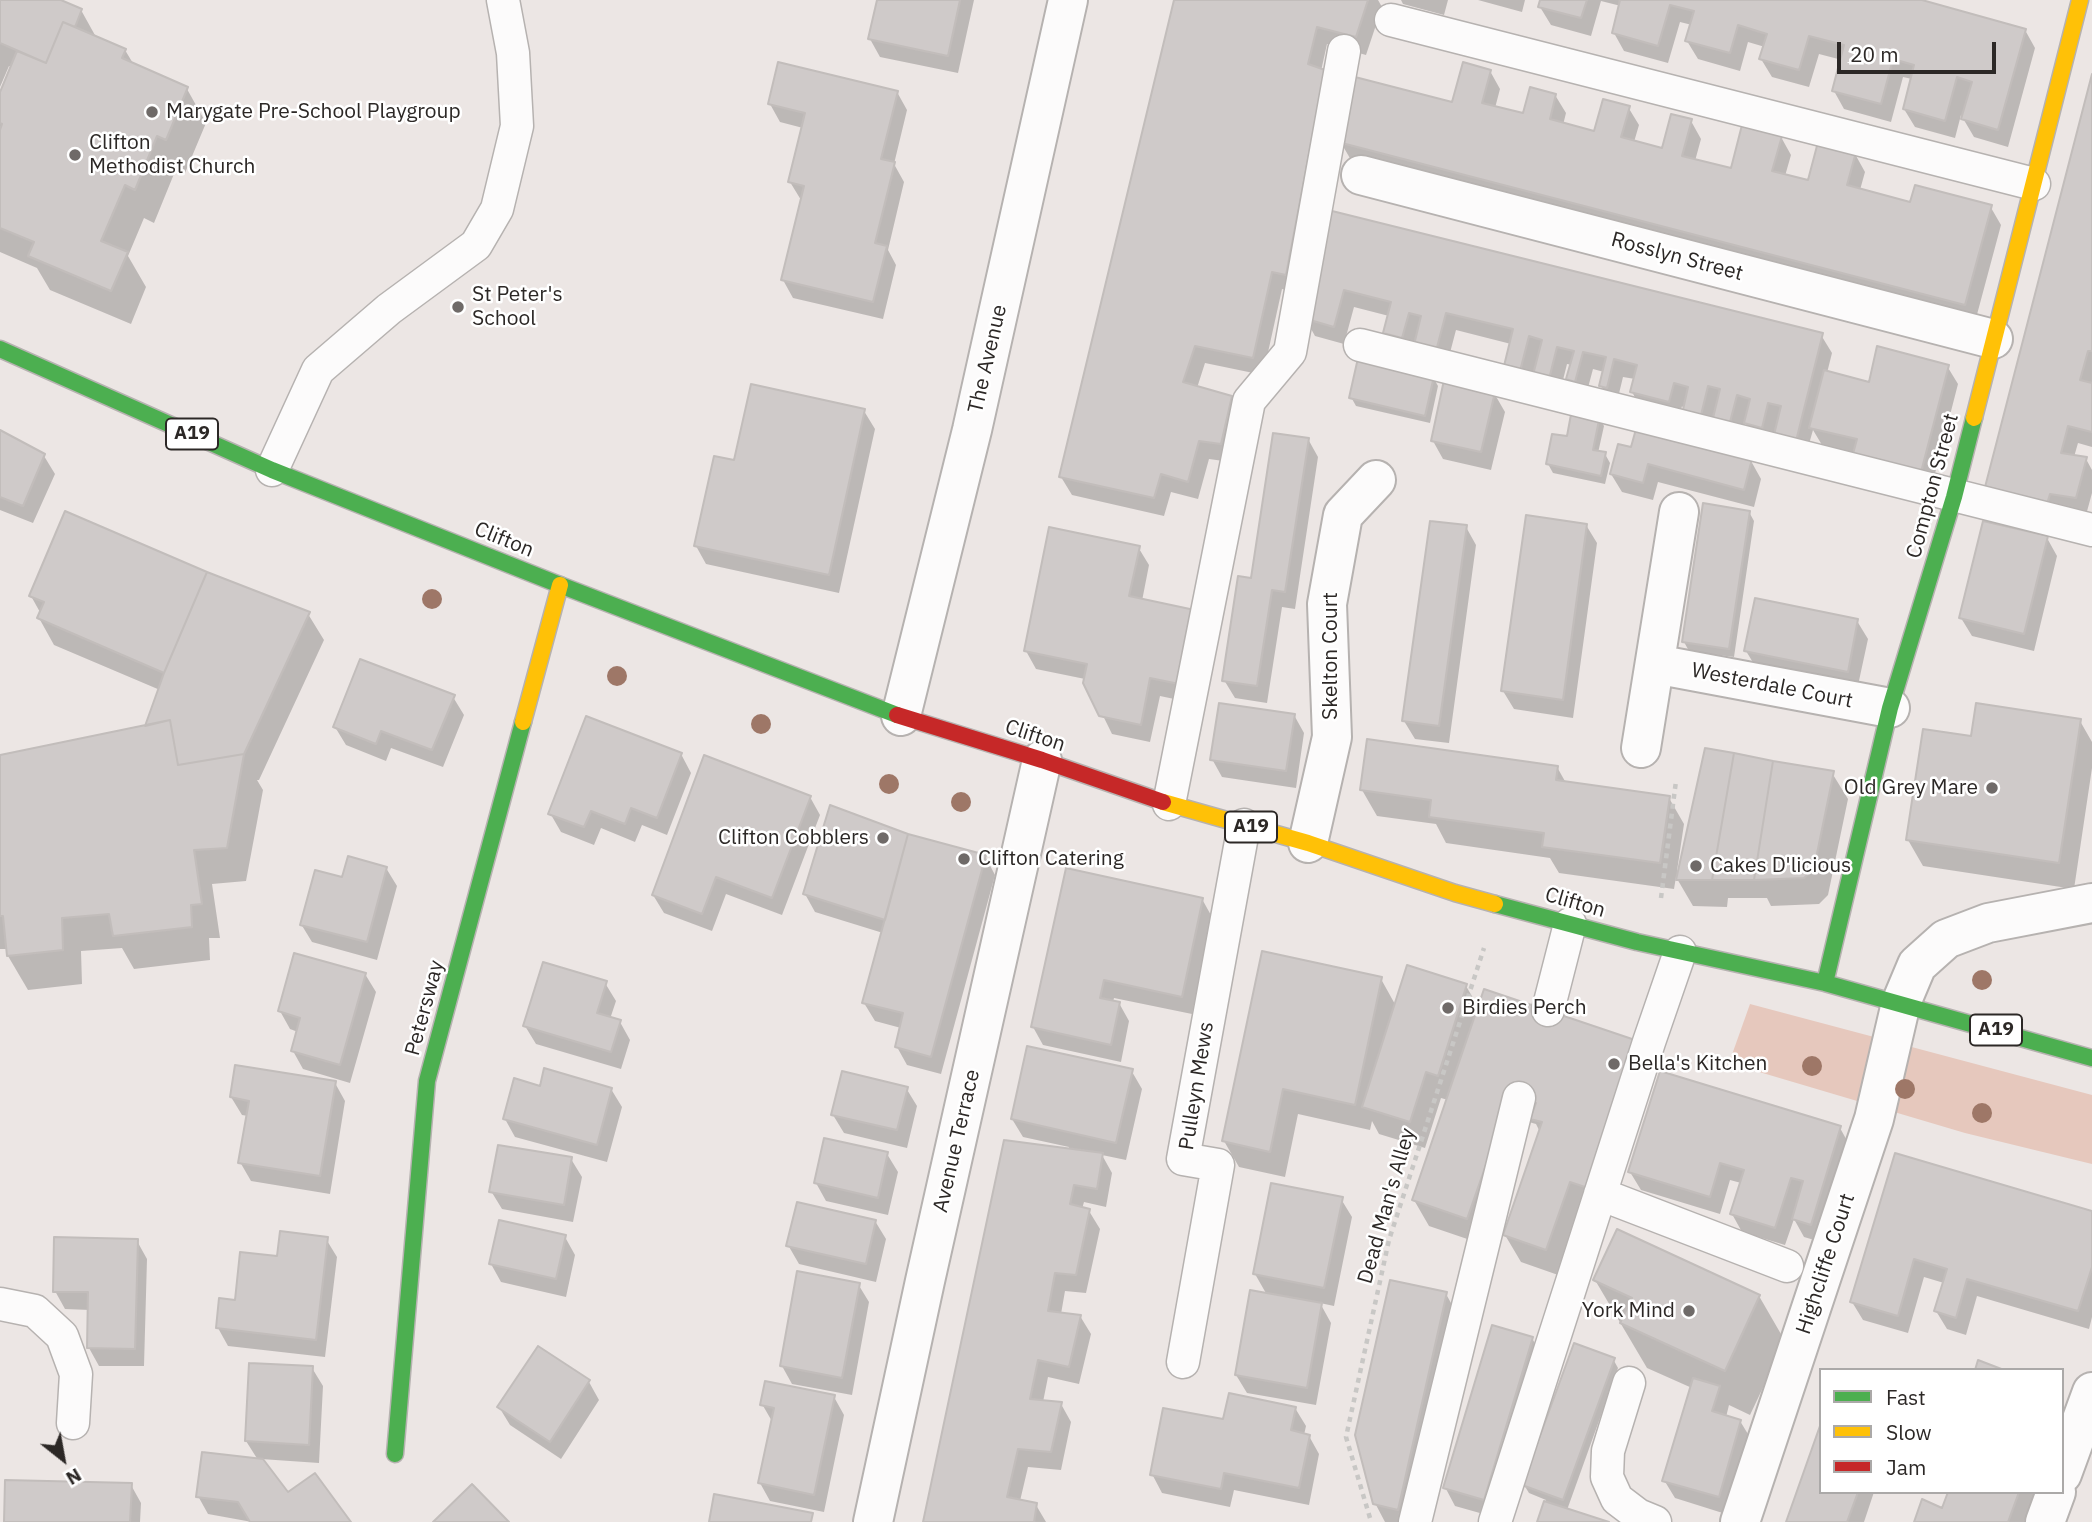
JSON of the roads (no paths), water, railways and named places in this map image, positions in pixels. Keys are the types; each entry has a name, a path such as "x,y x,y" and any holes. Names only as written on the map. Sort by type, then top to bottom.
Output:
{"main road":[{"name":"Compton Street","path":"1825,983 1890,708 1954,496 2080,0"},
{"name":"Clifton","path":"0,349 272,470 560,585 901,716 1042,760 1169,804 1308,843 1455,893 1667,949 1825,983 2092,1058"},
{"name":"Petersway","path":"395,1454 427,1081 560,585"}],"street":[{"name":"The Avenue","path":"901,716 972,430 1068,0"},
{"name":"Rosslyn Street","path":"1361,175 1993,339"},
{"name":"Skelton Court","path":"1308,843 1332,737 1327,604 1343,515 1376,480"},
{"path":"1641,748 1679,512"},
{"name":"Westerdale Court","path":"1654,664 1890,708"},
{"name":"Avenue Terrace","path":"873,1522 1042,760"},
{"name":"Highcliffe Court","path":"1740,1522 1874,1119 1900,1003 1917,965 1946,939 1987,923 2092,902"},
{"path":"2064,1469 2092,1392"},
{"path":"2045,1522 2055,1494"}],"lane":[{"path":"272,470 318,370 389,309 476,245 497,209 517,127 513,53 503,0"},
{"path":"1391,20 2034,184"},
{"path":"1169,804 1249,401 1290,352 1344,51"},
{"path":"1360,345 2092,530"},
{"name":"Pulleyn Mews","path":"1183,1362 1218,1165 1183,1159 1244,825"},
{"path":"1548,1010 1570,924"},
{"path":"1495,1522 1600,1194 1667,949"},
{"path":"1415,1522 1519,1098"},
{"path":"1600,1194 1787,1266"},
{"path":"0,1304 35,1311 62,1336 76,1374 73,1423"},
{"path":"1629,1383 1608,1451 1606,1477 1617,1499 1638,1515 1655,1522"}],"place":[{"name":"Marygate Pre-School Playgroup","path":"152,112"},
{"name":"Clifton Methodist Church","path":"75,155"},
{"name":"St Peter's School","path":"458,307"},
{"name":"Old Grey Mare","path":"1992,788"},
{"name":"Clifton Cobblers","path":"883,838"},
{"name":"Clifton Catering","path":"964,859"},
{"name":"Cakes D'licious","path":"1696,866"},
{"name":"Birdies Perch","path":"1448,1008"},
{"name":"Bella's Kitchen","path":"1614,1064"},
{"name":"York Mind","path":"1689,1311"}]}
